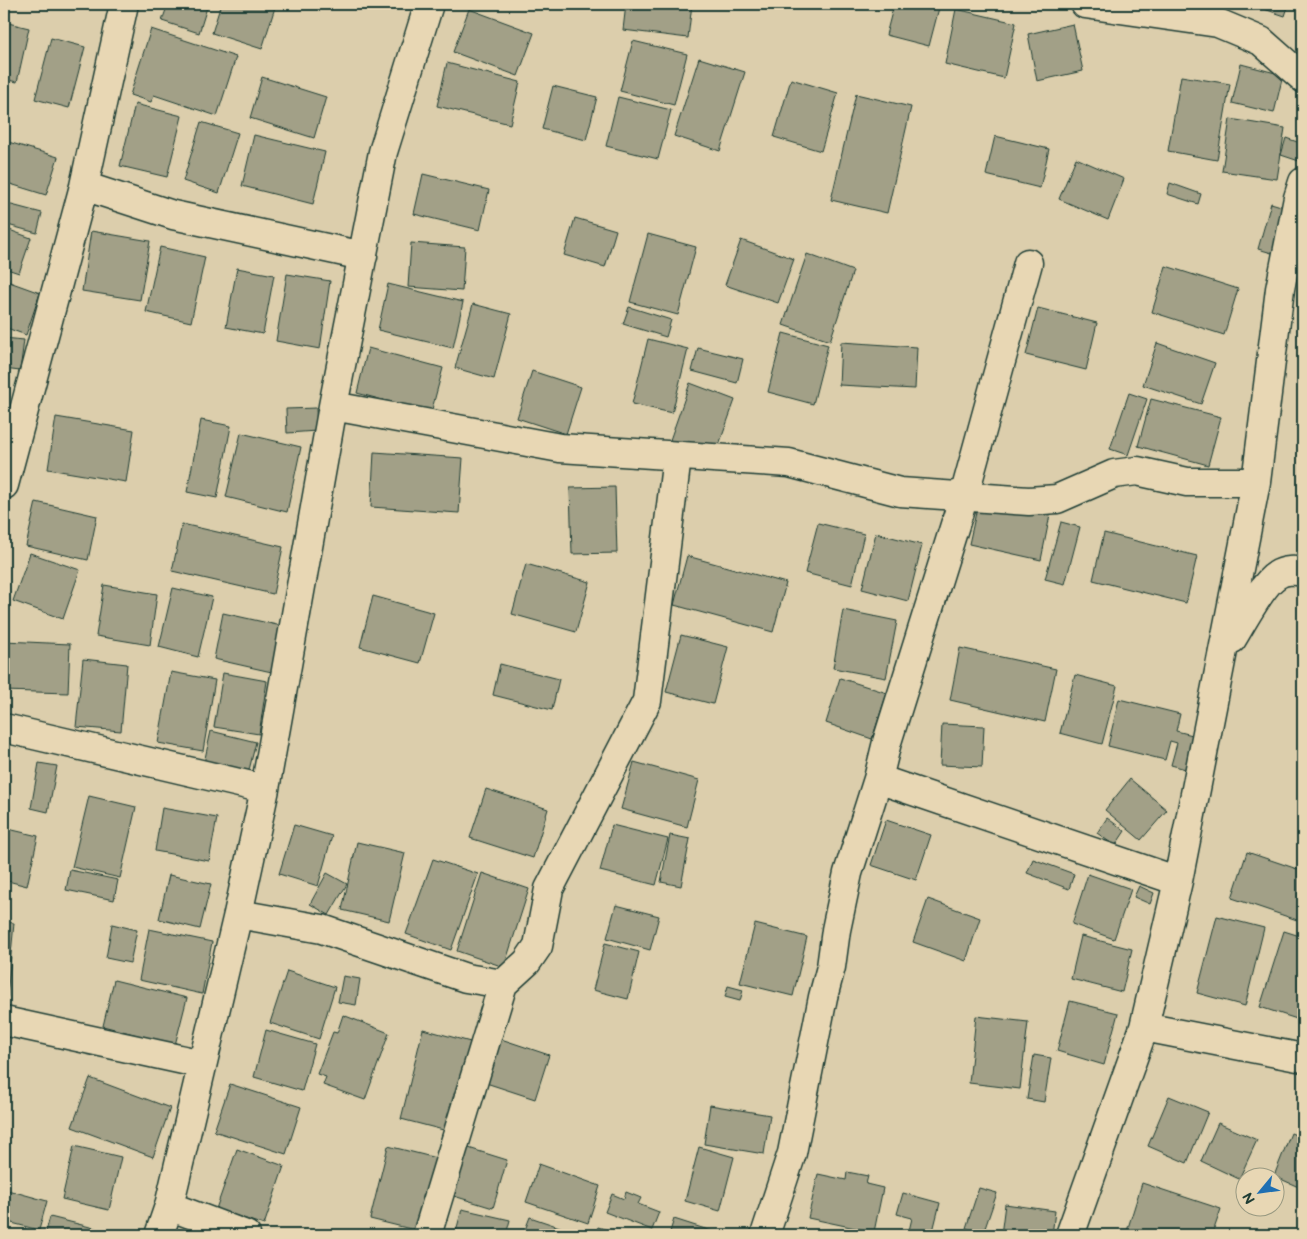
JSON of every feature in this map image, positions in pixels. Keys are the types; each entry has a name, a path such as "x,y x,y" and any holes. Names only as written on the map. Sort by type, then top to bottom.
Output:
{"street":[{"path":"4,485 84,186 124,4"},
{"path":"159,1235 169,1206 238,914 265,788 333,406 383,152 429,4"},
{"path":"1085,4 1218,23 1261,41 1303,78"},
{"path":"1070,1235 1144,1027 1178,880 1292,289 1298,198 1303,182"},
{"path":"84,186 173,215 362,256"},
{"path":"765,1235 792,1153 823,997 831,967 836,930 848,873 964,496 1028,263"},
{"path":"333,406 560,448 789,463 900,492 1029,501 1057,499 1114,474 1137,472 1187,482 1256,482"},
{"path":"427,1235 503,984 528,962 538,946 549,890 647,701 677,457"},
{"path":"1223,652 1264,588 1277,575 1294,570 1303,572"},
{"path":"4,728 265,788"},
{"path":"878,780 1178,880"},
{"path":"238,914 322,929 466,978 503,984"},
{"path":"4,1021 202,1064"},
{"path":"1144,1027 1303,1058"},
{"path":"169,1206 246,1235"}],"building":[{"path":"168,4 208,4 199,33 162,21"},
{"path":"221,4 276,4 262,49 212,33"},
{"path":"523,4 541,4 540,8"},
{"path":"626,4 692,4 688,38 623,30"},
{"path":"894,4 940,4 929,46 886,35"},
{"path":"1249,4 1289,4 1285,16"},
{"path":"1298,4 1303,4 1303,10 1297,8"},
{"path":"469,9 534,33 518,76 453,52"},
{"path":"956,9 1016,23 1004,78 945,64"},
{"path":"4,22 29,28 17,82 4,79"},
{"path":"1073,24 1083,71 1037,81 1028,34"},
{"path":"151,29 236,57 217,116 154,95 151,102 130,95"},
{"path":"51,38 85,47 69,108 35,99"},
{"path":"633,41 687,54 674,105 620,91"},
{"path":"699,58 745,72 720,151 674,136"},
{"path":"447,63 520,82 510,124 437,106"},
{"path":"1241,64 1283,75 1274,113 1232,103"},
{"path":"1181,76 1230,84 1217,160 1168,151"},
{"path":"262,77 326,97 314,138 250,118"},
{"path":"791,79 838,93 821,151 774,137"},
{"path":"553,86 597,97 586,140 542,129"},
{"path":"856,94 911,107 887,213 831,200"},
{"path":"618,97 671,110 658,159 606,146"},
{"path":"135,104 182,116 167,177 120,166"},
{"path":"1230,119 1285,128 1277,179 1222,171"},
{"path":"201,122 238,133 219,193 183,181"},
{"path":"254,135 325,152 313,204 242,186"},
{"path":"995,136 1049,149 1040,188 986,175"},
{"path":"1286,138 1303,144 1299,161 1281,155"},
{"path":"5,141 58,157 46,195 4,182"},
{"path":"1076,158 1124,179 1108,220 1059,199"},
{"path":"423,174 489,190 480,230 414,214"},
{"path":"1170,183 1201,194 1198,204 1167,194"},
{"path":"4,203 42,213 37,233 4,224"},
{"path":"1271,203 1294,210 1282,256 1258,249"},
{"path":"575,218 616,230 605,267 564,255"},
{"path":"4,228 31,238 19,273 4,268"},
{"path":"91,231 150,241 140,300 82,291"},
{"path":"648,234 696,247 678,315 630,302"},
{"path":"741,240 794,259 778,303 725,285"},
{"path":"411,243 465,247 462,291 408,287"},
{"path":"160,247 205,257 191,322 146,312"},
{"path":"807,254 853,271 830,341 783,325"},
{"path":"1166,266 1238,289 1224,335 1152,312"},
{"path":"237,268 274,275 263,334 226,327"},
{"path":"287,274 330,281 320,349 276,341"},
{"path":"4,280 40,293 26,335 4,327"},
{"path":"388,284 463,302 453,348 378,330"},
{"path":"473,304 511,314 494,379 455,368"},
{"path":"629,307 671,320 666,337 623,324"},
{"path":"1038,308 1097,323 1086,370 1026,355"},
{"path":"783,333 828,345 813,404 768,392"},
{"path":"4,338 24,340 20,371 4,369"},
{"path":"648,339 688,349 672,413 632,404"},
{"path":"841,342 917,347 915,389 839,385"},
{"path":"1157,343 1215,363 1201,404 1143,385"},
{"path":"368,348 443,368 431,413 357,393"},
{"path":"698,348 743,359 737,383 692,371"},
{"path":"532,371 581,387 566,434 517,418"},
{"path":"690,383 735,400 715,456 670,440"},
{"path":"1129,393 1147,399 1128,455 1110,449"},
{"path":"1151,399 1221,417 1208,465 1138,446"},
{"path":"316,408 317,431 287,433 286,409"},
{"path":"56,417 134,430 126,482 48,469"},
{"path":"201,420 231,426 217,498 187,492"},
{"path":"241,433 301,447 287,512 226,497"},
{"path":"374,452 463,458 459,513 371,507"},
{"path":"615,487 617,553 572,554 570,488"},
{"path":"979,499 1050,515 1041,560 969,544"},
{"path":"36,502 97,516 88,560 26,546"},
{"path":"1061,522 1080,527 1065,584 1045,579"},
{"path":"818,523 864,534 852,585 805,573"},
{"path":"182,524 283,547 273,594 172,571"},
{"path":"876,533 922,545 908,601 862,589"},
{"path":"1104,533 1197,556 1186,603 1093,580"},
{"path":"30,553 80,570 63,619 13,601"},
{"path":"687,556 786,583 773,632 674,605"},
{"path":"526,564 590,582 576,632 512,614"},
{"path":"104,585 157,594 150,645 96,636"},
{"path":"173,588 212,597 198,657 159,647"},
{"path":"373,596 434,613 420,663 360,647"},
{"path":"843,610 897,621 886,678 833,668"},
{"path":"223,613 286,627 276,673 214,659"},
{"path":"681,635 728,647 713,704 666,692"},
{"path":"1303,638 1303,665 1298,663"},
{"path":"4,641 70,644 68,693 4,691"},
{"path":"960,648 1056,669 1045,722 950,700"},
{"path":"83,659 127,664 121,731 76,727"},
{"path":"500,664 559,679 552,710 493,695"},
{"path":"171,672 215,680 203,751 158,743"},
{"path":"223,673 267,681 259,734 214,727"},
{"path":"1075,675 1117,686 1102,744 1060,733"},
{"path":"840,678 887,693 872,739 826,723"},
{"path":"1119,699 1180,714 1176,731 1201,737 1193,771 1171,765 1177,743 1170,741 1165,760 1108,746"},
{"path":"942,724 984,726 982,767 940,765"},
{"path":"211,731 256,742 248,774 204,763"},
{"path":"634,762 699,780 687,827 621,809"},
{"path":"39,763 57,766 48,812 31,808"},
{"path":"1130,779 1167,810 1141,840 1105,810"},
{"path":"486,789 548,809 533,858 470,838"},
{"path":"89,796 136,807 120,878 72,867"},
{"path":"162,808 217,818 209,861 155,851"},
{"path":"1107,818 1125,831 1115,846 1097,833"},
{"path":"886,820 931,835 916,880 871,865"},
{"path":"294,825 332,836 318,886 279,874"},
{"path":"612,825 668,839 656,885 600,871"},
{"path":"4,828 38,836 27,886 4,880"},
{"path":"670,835 690,839 681,886 661,882"},
{"path":"357,842 405,853 389,921 342,910"},
{"path":"1247,852 1303,871 1303,922 1232,898"},
{"path":"433,859 478,874 451,950 406,934"},
{"path":"1033,859 1074,874 1069,889 1027,873"},
{"path":"70,870 118,880 114,900 66,890"},
{"path":"327,873 347,884 329,915 310,904"},
{"path":"482,873 529,889 504,967 457,951"},
{"path":"1088,874 1131,889 1114,939 1072,924"},
{"path":"169,875 211,884 200,929 159,919"},
{"path":"1139,886 1154,893 1150,904 1134,897"},
{"path":"928,899 980,918 966,961 913,942"},
{"path":"616,905 659,916 650,950 607,938"},
{"path":"1217,916 1264,928 1245,1006 1197,993"},
{"path":"4,922 14,923 7,997 4,996"},
{"path":"112,924 137,930 130,963 106,958"},
{"path":"755,924 807,937 793,996 740,983"},
{"path":"149,929 212,942 202,994 139,980"},
{"path":"1284,931 1303,937 1303,1021 1260,1007"},
{"path":"1081,936 1132,949 1122,992 1071,979"},
{"path":"605,943 639,952 628,999 593,990"},
{"path":"287,971 335,987 319,1039 270,1023"},
{"path":"343,976 360,979 356,1005 338,1002"},
{"path":"114,980 187,998 175,1045 103,1026"},
{"path":"728,986 743,990 740,1001 725,997"},
{"path":"1070,1001 1118,1013 1104,1065 1057,1051"},
{"path":"343,1015 389,1033 365,1100 323,1085 326,1077 317,1074 333,1032 337,1033"},
{"path":"976,1016 1028,1022 1020,1089 969,1083"},
{"path":"423,1029 474,1043 451,1132 401,1119"},
{"path":"266,1030 315,1044 302,1091 254,1077"},
{"path":"498,1038 549,1055 535,1099 483,1082"},
{"path":"1034,1055 1051,1058 1044,1102 1027,1099"},
{"path":"90,1078 170,1108 153,1157 72,1127"},
{"path":"230,1084 301,1107 286,1154 214,1131"},
{"path":"1169,1096 1208,1112 1187,1163 1148,1146"},
{"path":"710,1105 770,1115 764,1154 704,1144"},
{"path":"1218,1123 1257,1140 1245,1166 1234,1166 1234,1177 1201,1161"},
{"path":"1291,1133 1303,1138 1303,1189 1284,1180 1284,1166 1278,1166"},
{"path":"459,1145 507,1160 493,1208 444,1193"},
{"path":"74,1146 121,1157 109,1210 62,1199"},
{"path":"388,1146 440,1159 423,1232 370,1219"},
{"path":"699,1147 734,1157 720,1211 685,1201"},
{"path":"237,1149 284,1166 264,1225 216,1209"},
{"path":"539,1164 600,1186 588,1223 526,1202"},
{"path":"847,1172 868,1176 866,1184 883,1188 874,1232 808,1218 818,1174 846,1180"},
{"path":"1142,1183 1221,1209 1212,1235 1139,1235 1127,1231"},
{"path":"979,1188 997,1193 983,1234 966,1228"},
{"path":"4,1189 47,1201 39,1230 4,1221"},
{"path":"626,1192 641,1198 638,1204 659,1212 652,1230 605,1212 612,1194 624,1199"},
{"path":"903,1193 940,1203 932,1235 908,1235 912,1218 897,1214"},
{"path":"1005,1204 1055,1211 1052,1235 1001,1235"},
{"path":"462,1209 510,1220 506,1235 455,1235"},
{"path":"50,1217 122,1235 45,1235"},
{"path":"530,1217 583,1235 523,1235"},
{"path":"674,1219 724,1235 669,1235"},
{"path":"598,1227 623,1235 595,1235"}]}
